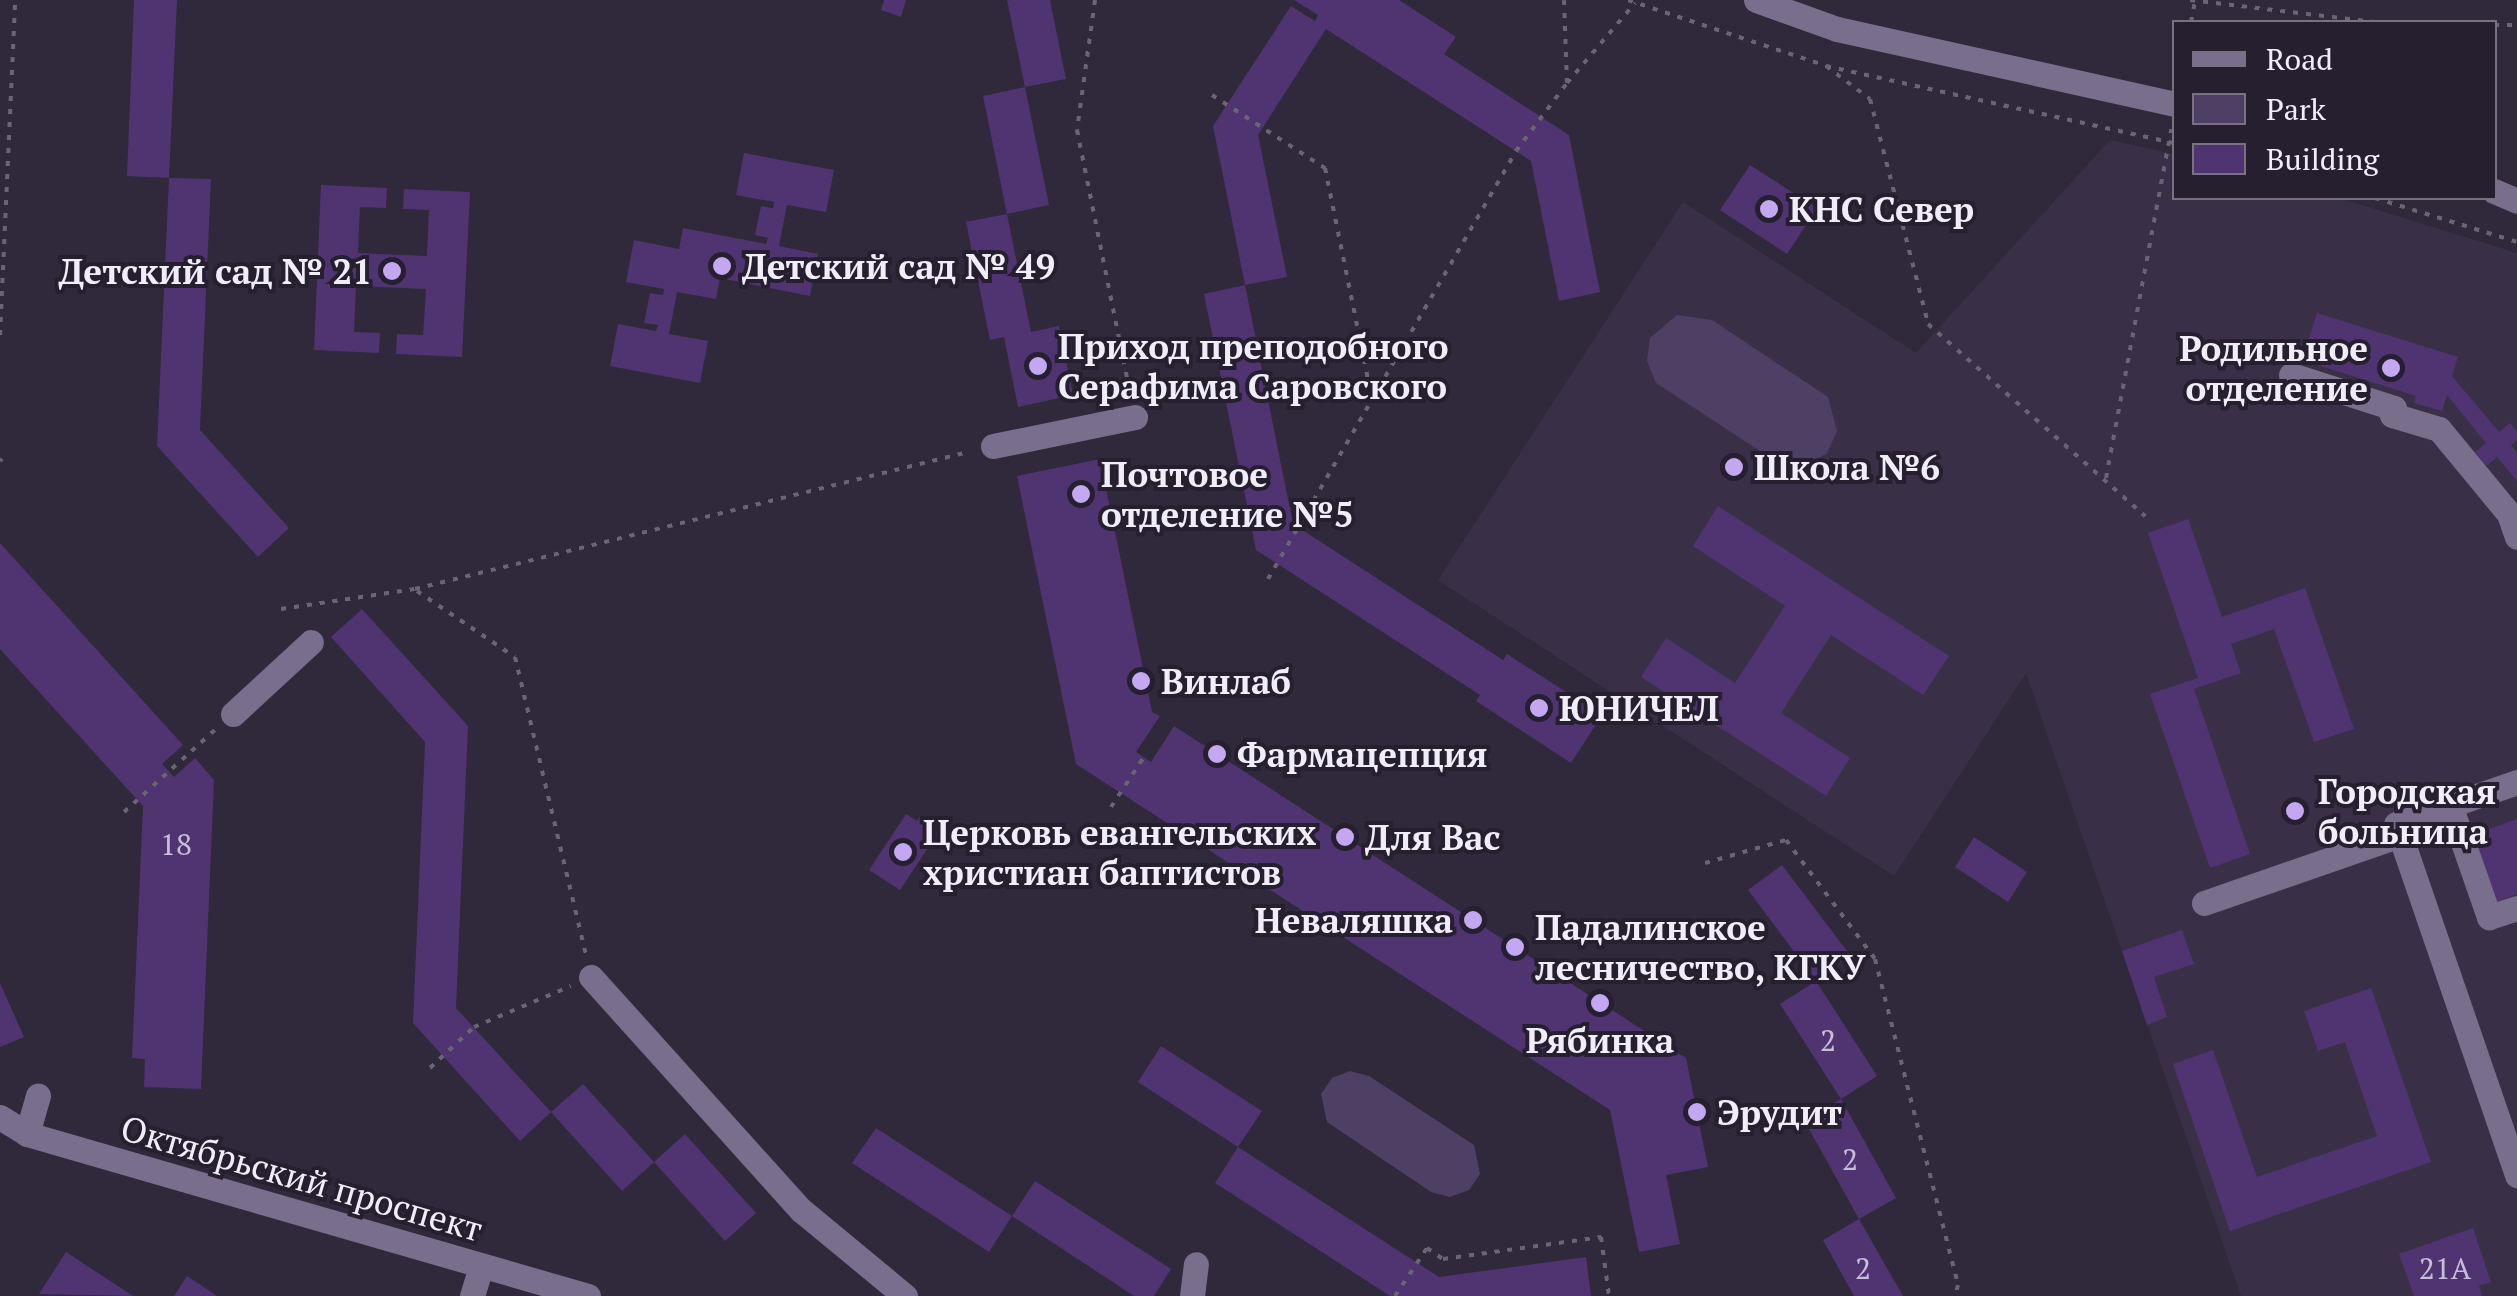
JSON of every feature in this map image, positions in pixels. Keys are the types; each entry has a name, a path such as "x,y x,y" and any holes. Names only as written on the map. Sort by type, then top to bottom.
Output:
{"street":[{"path":"1760,1 1837,29 2172,115"},
{"path":"2291,376 2394,408 2392,414 2439,429 2509,514 2517,537"},
{"path":"993,446 1135,417"},
{"path":"233,714 311,642"},
{"path":"2396,824 2517,782"},
{"path":"2450,805 2488,918 2517,908"},
{"path":"2204,903 2400,835 2508,1123 2517,1175"},
{"path":"591,977 802,1210 904,1296"},
{"path":"27,1134 38,1096"},
{"name":"Октябрьский проспект","path":"0,1117 27,1134 588,1296"},
{"path":"1192,1296 1196,1264"},
{"path":"472,1296 481,1266"}],"path":[{"path":"0,335 15,0"},
{"path":"1095,0 1077,130 1135,417"},
{"path":"1564,0 1567,83"},
{"path":"2192,0 2358,20"},
{"path":"1268,579 1516,151 1632,1 1826,66 2172,143 2106,481"},
{"path":"1826,66 1870,100 1928,324 2144,516"},
{"path":"1212,94 1325,168 1373,402"},
{"path":"2381,200 2517,242"},
{"path":"281,609 414,589 993,446"},
{"path":"414,589 515,657 591,977 474,1027 430,1068"},
{"path":"124,812 233,714"},
{"path":"1111,808 1144,757"},
{"path":"1705,863 1786,840 1875,959 1958,1285 1955,1296"},
{"path":"1395,1296 1426,1248 1443,1258 1601,1237 1609,1296"}],"shaded area":[{"name":"Городская больница","path":"2110,140 2172,154 2172,200 2345,200 2517,253 2517,1296 2241,1296 2026,673 1894,876 1438,580 1683,202 1916,353"}],"green space":[{"path":"1677,315 1712,320 1828,397 1837,431 1827,453 1807,465 1783,466 1656,383 1647,361 1650,338"},
{"path":"1350,1071 1369,1076 1474,1145 1480,1174 1469,1190 1450,1197 1431,1192 1327,1122 1321,1094 1332,1078"}],"building":[{"path":"134,0 177,0 169,178 127,176"},
{"path":"884,0 906,0 901,17 881,10"},
{"path":"1007,0 1050,0 1066,79 1025,87"},
{"path":"1294,0 1399,0 1456,37 1444,54 1569,135 1600,292 1559,301 1531,161 1326,29 1258,135 1287,277 1245,285 1213,126 1291,6 1315,21 1318,15"},
{"path":"1025,87 1049,205 1007,214 983,96"},
{"name":"Детский сад № 49","path":"744,153 834,170 826,212 787,205 779,246 818,254 810,296 720,278 716,299 677,292 669,334 708,341 700,383 610,366 618,324 656,331 658,325 644,323 650,293 663,295 664,289 626,282 634,240 679,249 683,228 766,244 768,238 755,235 761,206 773,208 774,202 736,195"},
{"name":"КНС Север","path":"1750,165 1817,208 1787,254 1720,210"},
{"path":"169,178 211,179 200,430 289,528 258,557 157,446"},
{"name":"Детский сад № 21","path":"321,185 387,188 386,208 360,207 358,253 427,256 429,210 403,209 404,189 470,192 462,357 396,354 397,334 423,335 426,289 356,286 354,332 380,333 379,353 314,350"},
{"path":"1007,214 1031,332 1059,326 1073,395 1018,407 1004,337 990,340 966,222"},
{"path":"1245,285 1293,524 1503,660 1507,654 1602,715 1571,763 1476,701 1480,695 1256,550 1204,294"},
{"name":"Родильное отделение","path":"2317,313 2458,357 2452,376 2499,432 2510,423 2517,431 2517,440 2511,445 2517,453 2517,481 2497,457 2486,466 2475,452 2486,443 2447,395 2442,411 2414,403 2416,396 2302,360"},
{"path":"1100,459 1152,712 1160,716 1136,752 1151,762 1174,726 1686,1058 1708,1167 1666,1175 1680,1244 1639,1252 1610,1110 1076,764 1017,476"},
{"path":"1718,506 1949,656 1923,695 1831,635 1781,713 1850,758 1826,796 1641,677 1666,638 1735,683 1785,606 1693,546"},
{"path":"2188,519 2222,617 2305,588 2354,729 2314,742 2274,629 2231,644 2241,673 2194,689 2250,854 2210,868 2150,694 2198,678 2148,533"},
{"path":"0,543 183,745 162,764 174,777 195,758 214,780 201,1089 144,1087 145,1059 132,1058 143,806 0,649"},
{"path":"362,609 468,726 456,1008 551,1112 520,1141 413,1023 425,742 331,637"},
{"name":"Церковь евангельских христиан баптистов","path":"906,814 917,821 920,816 937,834 900,890 869,870"},
{"path":"2517,819 2517,894 2496,902 2473,835"},
{"path":"1974,837 2027,872 2008,902 1955,867"},
{"path":"1782,865 1850,955 1816,981 1748,890"},
{"path":"2182,930 2194,964 2154,977 2167,1017 2147,1025 2122,951"},
{"path":"1816,981 1877,1076 1841,1099 1780,1004"},
{"path":"0,983 24,1037 0,1047"},
{"path":"2371,988 2431,1162 2230,1231 2173,1064 2213,1050 2257,1177 2377,1136 2345,1042 2318,1051 2304,1011"},
{"path":"1161,1046 1262,1111 1238,1147 1138,1082"},
{"path":"583,1084 654,1162 622,1191 551,1112"},
{"path":"1841,1099 1896,1198 1859,1219 1804,1120"},
{"path":"876,1128 1012,1216 989,1252 852,1163"},
{"path":"685,1134 756,1213 725,1241 654,1162"},
{"path":"1238,1147 1439,1277 1586,1257 1591,1296 1390,1296 1215,1183"},
{"path":"1035,1181 1171,1269 1154,1296 1134,1296 1012,1216"},
{"path":"1859,1219 1903,1296 1854,1296 1823,1240"},
{"path":"2473,1228 2491,1282 2479,1286 2482,1296 2414,1296 2399,1254"},
{"path":"66,1252 133,1296 39,1294"},
{"path":"187,1276 217,1296 174,1296"}],"place":[{"name":"КНС Север","path":"1769,209"},
{"name":"Детский сад № 49","path":"722,266"},
{"name":"Детский сад № 21","path":"392,271"},
{"name":"Приход преподобного Серафима Саровского","path":"1038,366"},
{"name":"Родильное отделение","path":"2391,368"},
{"name":"Школа №6","path":"1734,467"},
{"name":"Почтовое отделение №5","path":"1081,494"},
{"name":"Винлаб","path":"1141,681"},
{"name":"ЮНИЧЕЛ","path":"1539,708"},
{"name":"Фармацепция","path":"1217,754"},
{"name":"Городская больница","path":"2295,811"},
{"name":"Для Вас","path":"1345,837"},
{"name":"Церковь евангельских христиан баптистов","path":"903,852"},
{"name":"Неваляшка","path":"1473,920"},
{"name":"Падалинское лесничество, КГКУ","path":"1515,947"},
{"name":"Рябинка","path":"1600,1003"},
{"name":"Эрудит","path":"1697,1112"}]}
